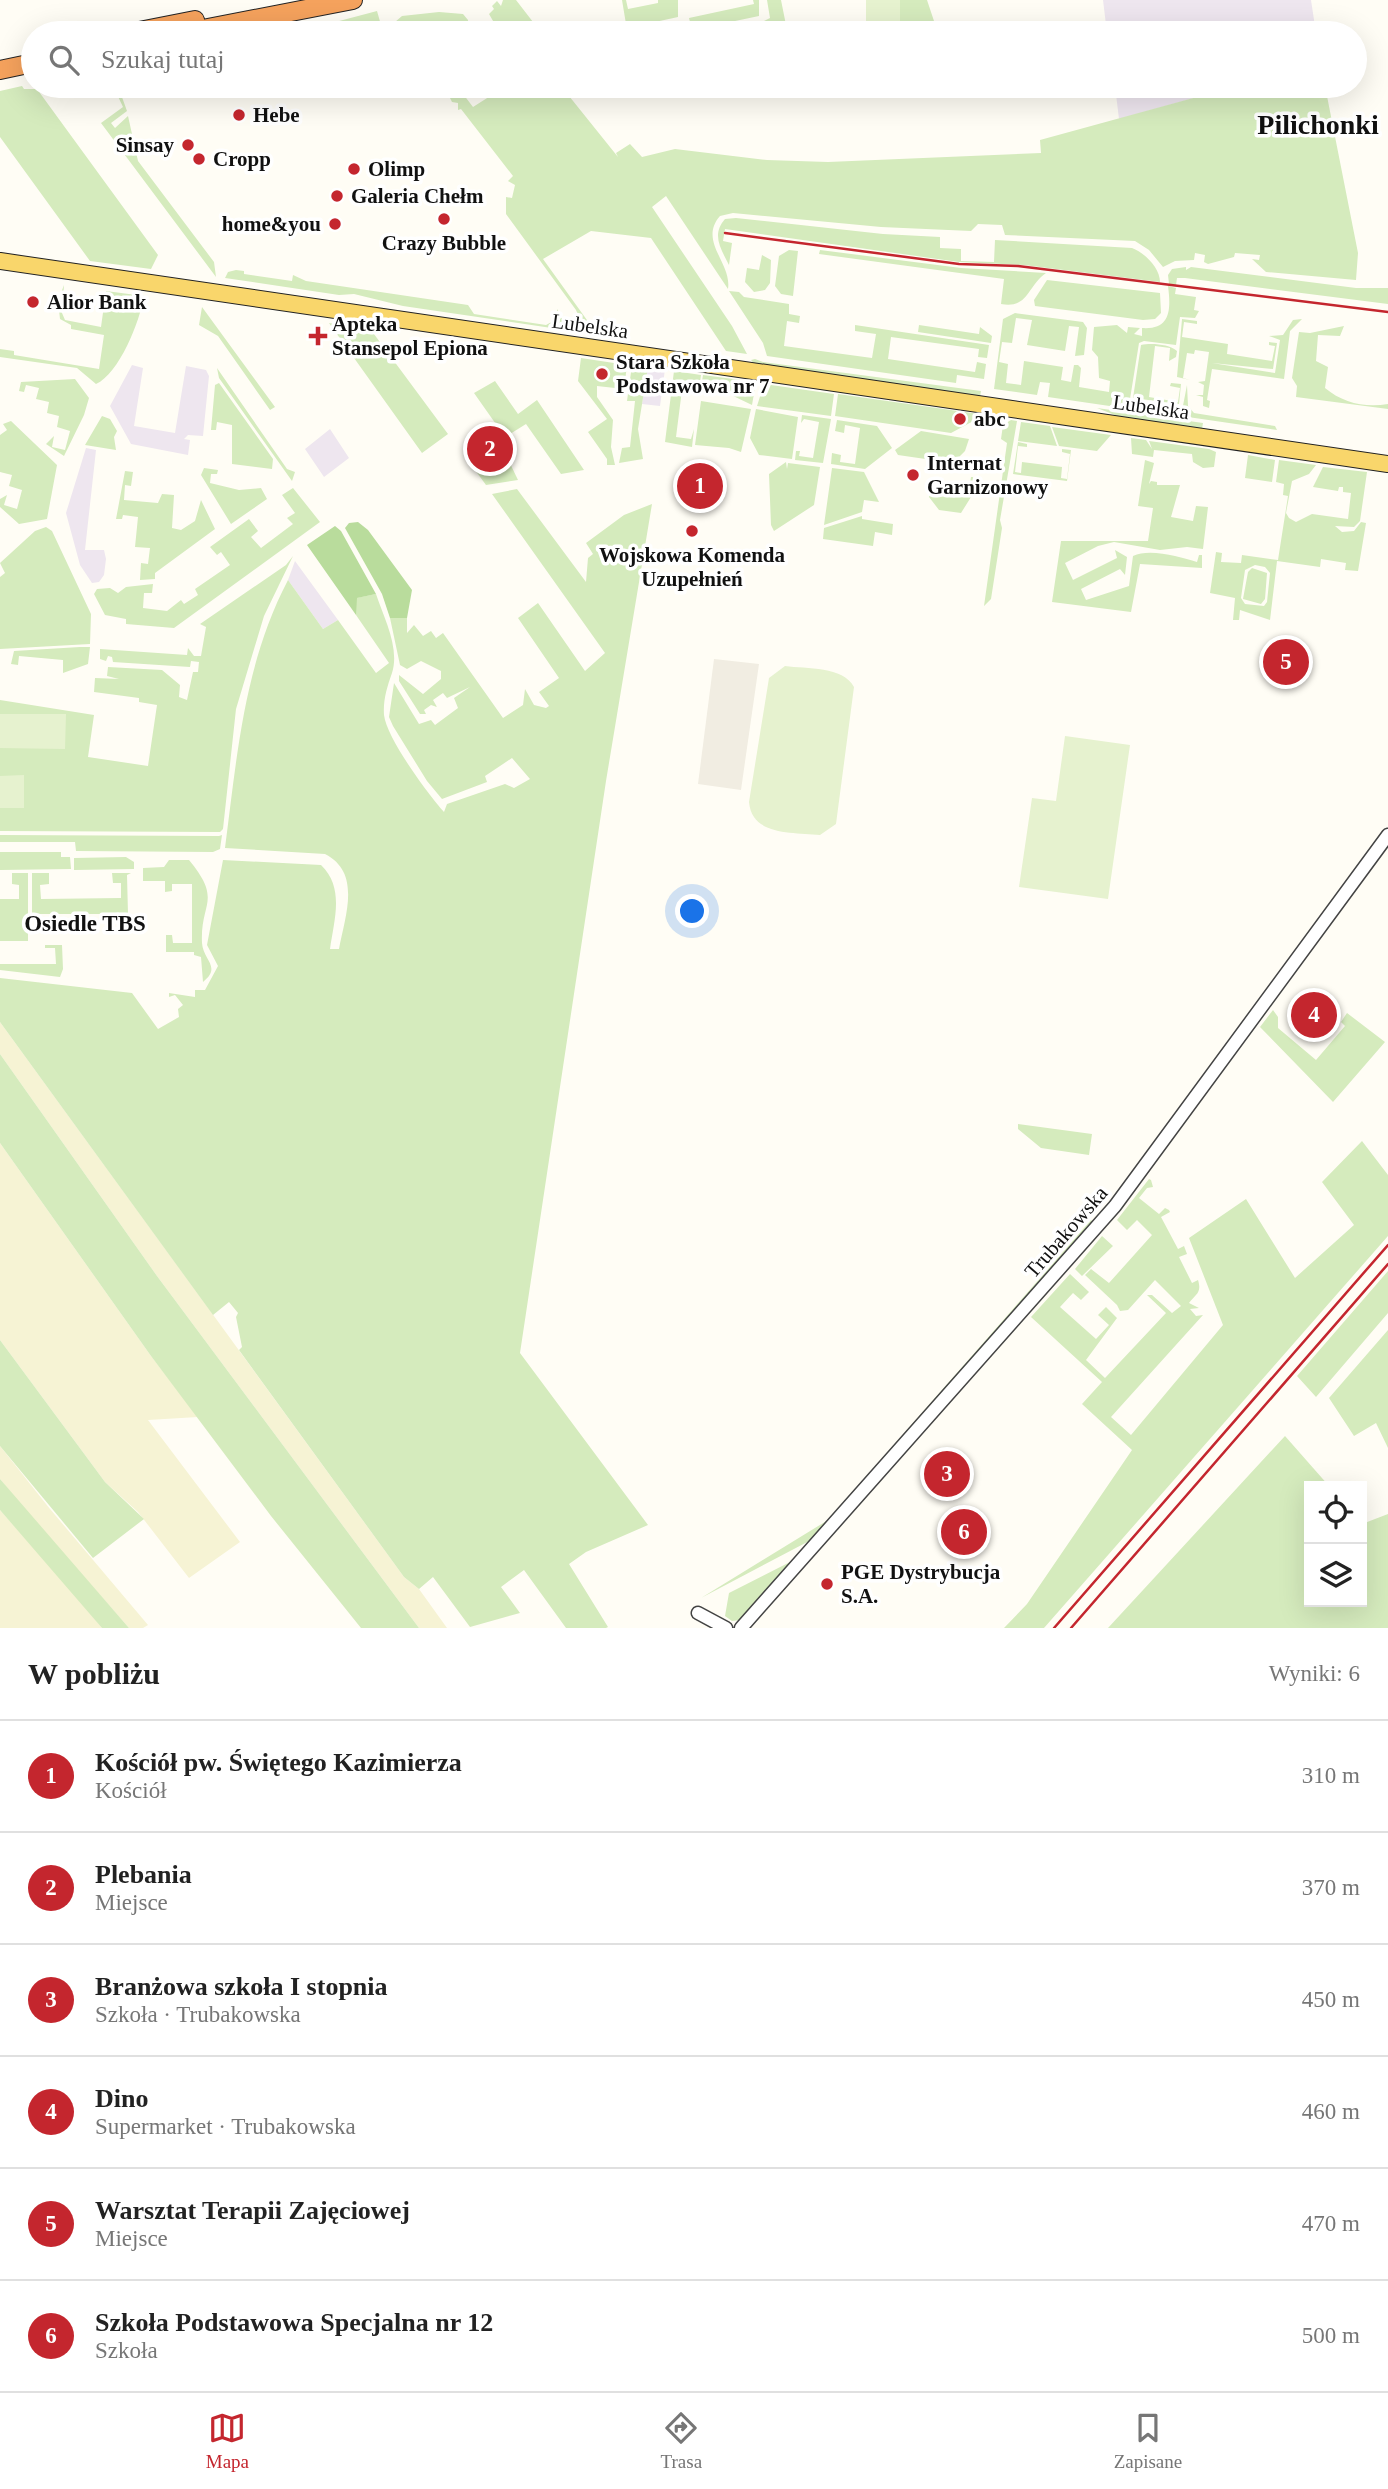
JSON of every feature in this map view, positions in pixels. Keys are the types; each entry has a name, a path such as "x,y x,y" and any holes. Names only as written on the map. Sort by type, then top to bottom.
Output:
{"highway":[{"path":"190,21 298,0"},
{"path":"244,21 353,0"},
{"path":"0,59 21,55"},
{"path":"0,70 21,66"}],"main road":[{"name":"Lubelska","path":"0,261 1386,462"}],"street":[{"name":"Trubakowska","path":"741,1628 1120,1201 1388,835"},
{"path":"698,1613 726,1628"}],"shaded area":[{"path":"1103,0 1311,0 1314,21 1106,21"},
{"path":"1116,98 1194,98 1119,119"},
{"path":"132,365 143,368 134,426 175,433 186,366 206,370 209,376 203,436 188,435 184,439 190,440 188,455 131,444 110,406"},
{"path":"648,367 665,369 660,406 642,404"},
{"path":"330,429 349,458 324,477 305,449"},
{"path":"86,448 96,450 85,550 104,550 106,559 104,575 99,582 92,583 80,565 66,513"},
{"path":"295,561 338,620 323,629 288,580"},
{"path":"714,659 759,664 741,790 698,784"},
{"path":"0,1022 404,1577 419,1589 447,1628 419,1628 157,1276 0,1054"},
{"path":"0,1143 151,1356 198,1417 148,1420 240,1542 189,1578 138,1512 105,1482 0,1340"},
{"path":"0,1446 148,1625 143,1628 129,1628 25,1510 0,1479"},
{"path":"0,1510 76,1595 102,1628 0,1628"}],"green space":[{"path":"503,0 516,0 532,21 493,21 489,14 494,9 492,6 497,1 501,6"},
{"path":"622,0 626,0 628,9 658,3 658,0 678,0 678,17 660,21 626,21"},
{"path":"753,0 759,0 759,16 735,21 690,21 689,18 754,4"},
{"path":"767,0 781,0 785,21 764,21 770,18"},
{"path":"866,0 900,0 900,21 866,21"},
{"path":"900,0 927,0 934,21 900,21"},
{"path":"377,11 380,21 339,21"},
{"path":"439,12 463,14 468,21 396,21 402,16"},
{"path":"21,86 21,98 44,98 158,255 151,269 90,261 0,137 0,91"},
{"path":"119,98 122,98 127,111 111,123 115,128 128,116 138,161 214,262 216,277 101,123 123,107"},
{"path":"450,98 466,98 473,107 487,98 571,98 618,157 616,153 630,144 642,157 675,149 767,160 828,162 1041,153 1040,140 1193,98 1327,98 1358,253 1356,280 1266,272 1252,259 1259,260 1260,255 1235,253 1234,257 1208,264 1204,262 1205,255 1195,253 1194,260 1175,261 1163,267 1149,250 1135,241 1005,235 1002,225 978,224 971,231 881,227 733,213 720,216 714,225 713,234 728,279 728,289 666,196 652,207 732,326 747,354 726,351 651,238 591,231 543,259 597,334 587,332 576,310 506,214 506,197 512,198 515,185 508,181 513,176 461,109 458,110 458,103 452,102"},
{"path":"725,219 883,234 940,237 940,248 961,249 961,261 994,262 995,240 1132,248 1151,262 1160,282 1024,265 959,262 725,229 723,241 732,243 729,265 718,236"},
{"path":"789,250 798,251 793,296 781,294 775,286 779,256"},
{"path":"820,250 961,268 1046,273 1023,300 1010,305 1001,304 1004,279 819,254"},
{"path":"762,255 771,260 770,283 765,290 754,292 745,282 747,268 759,270"},
{"path":"1186,267 1186,270 1191,267 1356,288 1388,288 1388,304 1185,278 1177,278 1176,285 1169,284 1168,275 1172,269"},
{"path":"244,271 244,274 292,281 293,275 306,281 468,305 474,314 546,325 557,319 557,309 566,325 565,330 403,306 354,294 339,295 225,278 228,272"},
{"path":"1047,280 1160,293 1161,313 1155,319 1143,320 1035,306 1034,300"},
{"path":"64,285 62,313 65,320 101,327 106,291 144,296 127,346 113,370 96,384 77,368 0,357 0,349 14,351 14,355 99,369 104,335 71,329 71,325 60,319 58,301"},
{"path":"1168,286 1176,288 1175,294 1196,297 1194,310 1199,311 1195,318 1180,317 1176,345 1144,341 1139,343 1130,399 1134,403 1179,409 1178,416 1048,397 1050,383 1040,382 1037,395 994,389 1003,319 1015,313 1083,322 1087,328 1084,355 1075,356 1079,327 1069,326 1065,351 1027,345 1032,320 1016,318 1012,343 1002,342 999,362 1008,364 1006,383 1021,385 1024,361 1063,367 1061,380 1071,382 1074,365 1078,365 1081,368 1079,387 1109,392 1110,381 1099,378 1098,357 1092,350 1094,327 1117,325 1127,333 1128,327 1140,328 1134,334 1142,336 1142,328 1152,328 1164,322 1169,310"},
{"path":"729,291 739,292 744,297 789,304 789,314 800,316 799,323 787,321 784,346 872,358 876,334 855,331 855,325 989,345 987,358 978,357 979,349 891,337 888,359 975,372 977,362 986,364 984,379 957,375 956,383 767,356 763,343"},
{"path":"202,307 275,407 270,410 218,336 199,325"},
{"path":"1182,319 1197,321 1197,324 1184,322 1182,337 1228,344 1227,354 1272,361 1275,346 1269,345 1269,342 1277,343 1273,369 1212,363 1275,373 1280,340 1269,336 1283,335 1293,320 1302,319 1290,331 1284,379 1212,369 1207,400 1210,401 1209,408 1203,406 1203,397 1196,395 1203,395 1204,385 1198,382 1205,381 1209,352 1195,350 1194,354 1187,353 1183,378 1190,380 1177,377"},
{"path":"329,323 371,330 448,434 422,453"},
{"path":"919,325 979,334 980,327 992,336 991,343 918,332"},
{"path":"1344,326 1340,336 1318,335 1316,361 1328,367 1325,388 1347,401 1363,405 1388,404 1388,409 1296,397 1297,386 1292,378 1299,332 1310,333"},
{"path":"1141,345 1160,345 1169,347 1177,351 1176,357 1169,361 1170,348 1155,346 1149,397 1178,402 1180,388 1170,386 1171,383 1181,384 1179,404 1133,398"},
{"path":"581,358 627,365 624,389 597,386 597,397 613,420 611,447 615,465 607,465 607,459 588,432 607,419 578,381"},
{"path":"751,360 981,391 980,397 755,365"},
{"path":"632,365 648,367 638,429 643,459 619,463 622,448 630,447 635,401 627,401"},
{"path":"217,368 287,469 295,472 292,481 219,378"},
{"path":"674,371 701,375 698,397 698,383 683,382 676,437 691,439 694,429 692,447 665,442"},
{"path":"703,375 756,382 752,405 702,381"},
{"path":"75,379 89,398 84,415 64,456 46,444 54,436 52,447 65,450 70,431 57,427 59,416 47,413 49,402 36,399 39,388 26,385 24,392 19,391 21,382"},
{"path":"495,381 518,414 537,400 584,470 561,474 526,424 505,437 474,393"},
{"path":"219,383 273,459 272,469 232,464 232,425 217,422 216,430 211,430 215,385"},
{"path":"764,384 834,394 831,416 757,406"},
{"path":"1187,385 1188,406 1194,413 1275,426 1277,430 1181,416"},
{"path":"838,394 979,414 979,418 951,433 835,416"},
{"path":"701,401 751,409 741,452 729,448 695,445"},
{"path":"1097,408 1203,423 1202,429 1120,417"},
{"path":"756,409 798,417 792,459 759,455 750,438"},
{"path":"802,415 831,419 823,463 795,460 796,451 800,451 799,456 813,458 819,422 804,419 801,423"},
{"path":"102,416 110,419 117,431 114,437 116,450 85,445"},
{"path":"837,420 877,426 892,448 865,469 831,464 832,453 841,455 840,462 855,464 860,428 845,425 844,433 835,431"},
{"path":"1011,420 1017,421 1000,520 1002,528 991,599 984,606 1007,443 1001,439 1003,425"},
{"path":"11,421 57,465 47,519 19,524 0,507 0,499 7,495 4,505 17,509 22,490 9,486 12,475 0,472 0,435 7,430 3,424"},
{"path":"1021,422 1050,426 1057,446 1018,441"},
{"path":"1052,427 1111,435 1097,451 1059,446"},
{"path":"921,431 969,439 965,451 953,463 898,455 895,450"},
{"path":"1131,438 1146,440 1152,449 1149,441 1209,449 1216,452 1214,467 1203,468 1193,462 1192,454 1154,450 1153,457 1132,454"},
{"path":"1018,442 1027,444 1027,447 1018,446 1015,472 1021,473 1022,462 1062,467 1061,478 1067,479 1070,454 1062,452 1062,449 1071,450 1067,481 1013,474"},
{"path":"505,453 518,480 486,485 475,470"},
{"path":"1248,455 1275,460 1272,482 1245,478"},
{"path":"1145,460 1154,463 1149,484 1151,481 1157,482 1157,485 1180,485 1171,517 1193,521 1196,506 1208,507 1203,549 1187,547 1160,550 1114,542 1098,546 1065,563 1073,580 1117,558 1115,550 1127,557 1125,575 1120,569 1081,589 1086,600 1129,586 1133,556 1140,554 1165,554 1197,562 1199,555 1202,555 1202,568 1140,564 1131,612 1052,602 1061,541 1148,541 1153,508 1138,506"},
{"path":"1279,460 1316,465 1309,474 1292,481 1286,513 1296,522 1312,514 1348,519 1351,493 1343,492 1343,487 1339,487 1338,491 1313,487 1323,467 1367,472 1360,521 1354,527 1335,526 1342,532 1354,531 1361,522 1366,523 1358,571 1345,570 1346,563 1321,559 1320,567 1277,561 1270,620 1240,610 1239,620 1233,620 1235,598 1210,593 1216,552 1222,553 1221,562 1241,563 1242,555 1278,560 1288,496 1283,495 1284,484 1276,482","holes":["1255,565 1265,567 1270,573 1267,602 1264,606 1245,604 1241,598 1245,570"]},
{"path":"786,462 787,469 788,463 820,467 814,505 774,531 771,525 769,474"},
{"path":"204,468 218,470 217,474 211,474 210,483 239,490 261,488 267,499 231,524 201,475"},
{"path":"832,468 864,472 879,502 864,500 862,512 824,525"},
{"path":"125,471 133,472 131,486 125,485 124,500 158,503 162,494 174,495 172,528 181,530 195,521 201,500 215,529 155,573 155,579 140,580 141,563 148,564 150,548 135,547 138,517 123,515 122,519 116,519"},
{"path":"971,477 971,497 961,513 939,510 929,497 930,492 968,497"},
{"path":"293,488 320,522 174,628 126,624 126,619 105,615 94,594 97,589 110,588 118,593 126,587 153,584 152,593 144,593 143,608 167,611 181,600 184,604 198,595 195,589 230,565 221,552 217,555 210,547 249,519 258,531 251,537 261,548 293,524 287,518 295,513 282,495"},
{"path":"517,489 586,582 588,558 593,554 586,543 624,515 652,504 606,781 520,1353 648,1525 586,1552 569,1564 608,1627 606,1628 566,1628 524,1570 501,1587 520,1613 470,1627 433,1577 419,1589 404,1577 239,1350 242,1347 236,1317 238,1313 229,1302 213,1315 0,1022 0,978 132,993 158,1029 179,1017 178,1009 183,1005 175,995 169,997 169,993 195,997 195,990 205,990 218,966 207,945 223,860 321,865 333,884 335,894 330,949 339,949 348,896 344,872 336,862 325,854 225,848 244,711 261,644 288,580 323,629 338,620 376,673 389,663 356,615 356,598 376,594 394,653 384,704 387,725 409,766 444,812 447,804 505,784 514,788 530,779 512,758 485,776 487,782 442,799 427,781 389,717 394,683 419,724 431,720 435,725 458,708 454,698 470,687 447,698 443,693 433,700 437,707 431,705 424,710 426,714 420,714 399,681 399,675 423,694 441,679 441,671 421,661 407,669 400,665 390,618 407,618 407,633 414,625 423,636 431,631 436,638 443,633 503,718 523,705 525,689 534,705 546,708 549,706 539,692 559,678 518,618 538,603 585,671 605,653 492,494"},
{"path":"862,516 862,519 893,524 892,535 875,532 873,546 823,539 824,528"},
{"path":"358,522 368,530 412,590 407,618 390,618 382,594 345,528 349,523"},
{"path":"335,526 341,531 376,594 357,598 356,615 307,545"},
{"path":"46,527 52,531 91,614 90,644 0,649 0,577 5,573 0,563 35,531"},
{"path":"293,556 264,616 236,709 223,829 220,832 0,831 0,700 94,715 88,757 148,766 157,705 139,702 139,698 94,692 95,678 119,679 107,676 108,667 162,670 180,685 179,697 187,700 193,672 198,672 199,662 191,661 190,667 113,662 112,657 108,656 106,661 100,659 100,649 187,655 188,648 194,656 201,656 206,627 200,624 286,565"},
{"path":"1252,568 1267,573 1265,599 1261,604 1243,599 1248,572"},
{"path":"90,647 88,664 63,673 63,660 19,656 18,665 11,664 14,651"},
{"path":"785,666 833,672 849,680 854,687 836,824 820,835 765,827 757,821 749,802 769,678"},
{"path":"0,714 66,714 65,749 0,748"},
{"path":"1065,736 1130,745 1108,899 1019,887 1032,798 1056,801"},
{"path":"24,775 24,808 0,808 0,776"},
{"path":"0,835 222,835 220,849 213,852 76,851 75,842 0,842"},
{"path":"0,852 61,852 61,857 70,857 71,869 0,870"},
{"path":"126,857 134,862 134,869 74,870 74,858"},
{"path":"169,860 189,860 208,893 202,943 211,972 203,982 201,957 194,955 194,952 166,952 166,935 172,935 173,943 192,943 192,884 172,884 172,891 165,892 165,881 143,881 143,868 164,867"},
{"path":"12,873 28,873 28,941 0,941 0,899 19,899 19,885 12,884"},
{"path":"32,873 49,873 49,884 40,885 41,899 121,898 121,883 113,883 112,873 131,873 127,875 128,914 35,914 32,920"},
{"path":"45,945 62,945 63,969 60,977 0,970 0,964 56,964 55,948 45,948"},
{"path":"1273,1010 1278,1017 1278,1028 1316,1060 1345,1026 1341,1022 1347,1013 1385,1042 1333,1102 1260,1027"},
{"path":"0,1054 157,1276 419,1628 361,1628 271,1516 151,1356 0,1143"},
{"path":"1018,1124 1092,1134 1089,1155 1041,1148 1018,1129"},
{"path":"1362,1141 1388,1175 1388,1236 1044,1628 1004,1628 1027,1604 1132,1450 1082,1404 1102,1382 1031,1317 1070,1274 1089,1292 1081,1300 1073,1293 1060,1307 1096,1339 1109,1325 1098,1315 1106,1307 1117,1318 1086,1360 1105,1378 1166,1313 1147,1295 1152,1295 1172,1313 1181,1306 1155,1280 1128,1310 1120,1311 1085,1275 1091,1269 1109,1283 1152,1235 1137,1220 1127,1230 1117,1220 1149,1179 1151,1180 1153,1187 1147,1188 1139,1198 1159,1214 1165,1208 1169,1210 1170,1212 1161,1217 1178,1249 1184,1246 1187,1254 1179,1257 1192,1283 1198,1280 1199,1284 1198,1293 1189,1303 1199,1308 1190,1309 1196,1316 1203,1315 1111,1417 1131,1435 1223,1325 1189,1238 1246,1199 1295,1278 1354,1225 1322,1182"},
{"path":"1091,1220 1094,1223 813,1539 701,1598 828,1520"},
{"path":"1102,1236 1113,1246 1082,1276 1075,1269"},
{"path":"1388,1271 1388,1313 1316,1397 1297,1376"},
{"path":"1388,1330 1388,1448 1376,1423 1354,1436 1329,1398"},
{"path":"0,1340 105,1482 144,1519 93,1558 0,1446"},
{"path":"1285,1436 1325,1481 1304,1481 1304,1607 1367,1607 1367,1522 1388,1514 1388,1628 1108,1628"},
{"path":"0,1479 129,1628 102,1628 0,1510"},
{"path":"794,1560 741,1620 732,1621 725,1616 729,1593"}],"railway":[{"path":"725,233 959,264 1018,266 1388,312"},
{"path":"1054,1628 1388,1245"},
{"path":"1071,1628 1388,1264"}],"place":[{"name":"Hebe","path":"239,115"},
{"name":"Sinsay","path":"188,145"},
{"name":"Cropp","path":"199,159"},
{"name":"Olimp","path":"354,169"},
{"name":"Galeria Chełm","path":"337,196"},
{"name":"Crazy Bubble","path":"444,219"},
{"name":"home&you","path":"335,224"},
{"name":"Alior Bank","path":"33,302"},
{"name":"Apteka Stansepol Epiona","path":"318,336"},
{"name":"Stara Szkoła Podstawowa nr 7","path":"602,374"},
{"name":"abc","path":"960,419"},
{"name":"Plebania","path":"490,449"},
{"name":"Internat Garnizonowy","path":"913,475"},
{"name":"Kościół pw. Świętego Kazimierza","path":"700,486"},
{"name":"Wojskowa Komenda Uzupełnień","path":"692,531"},
{"name":"Warsztat Terapii Zajęciowej","path":"1286,662"},
{"name":"Dino","path":"1314,1015"},
{"name":"Branżowa szkoła I stopnia","path":"947,1474"},
{"name":"Szkoła Podstawowa Specjalna nr 12","path":"964,1532"},
{"name":"PGE Dystrybucja S.A.","path":"827,1584"}],"district":[{"name":"Pilichonki","path":"1318,124"},
{"name":"Osiedle TBS","path":"85,923"}]}
